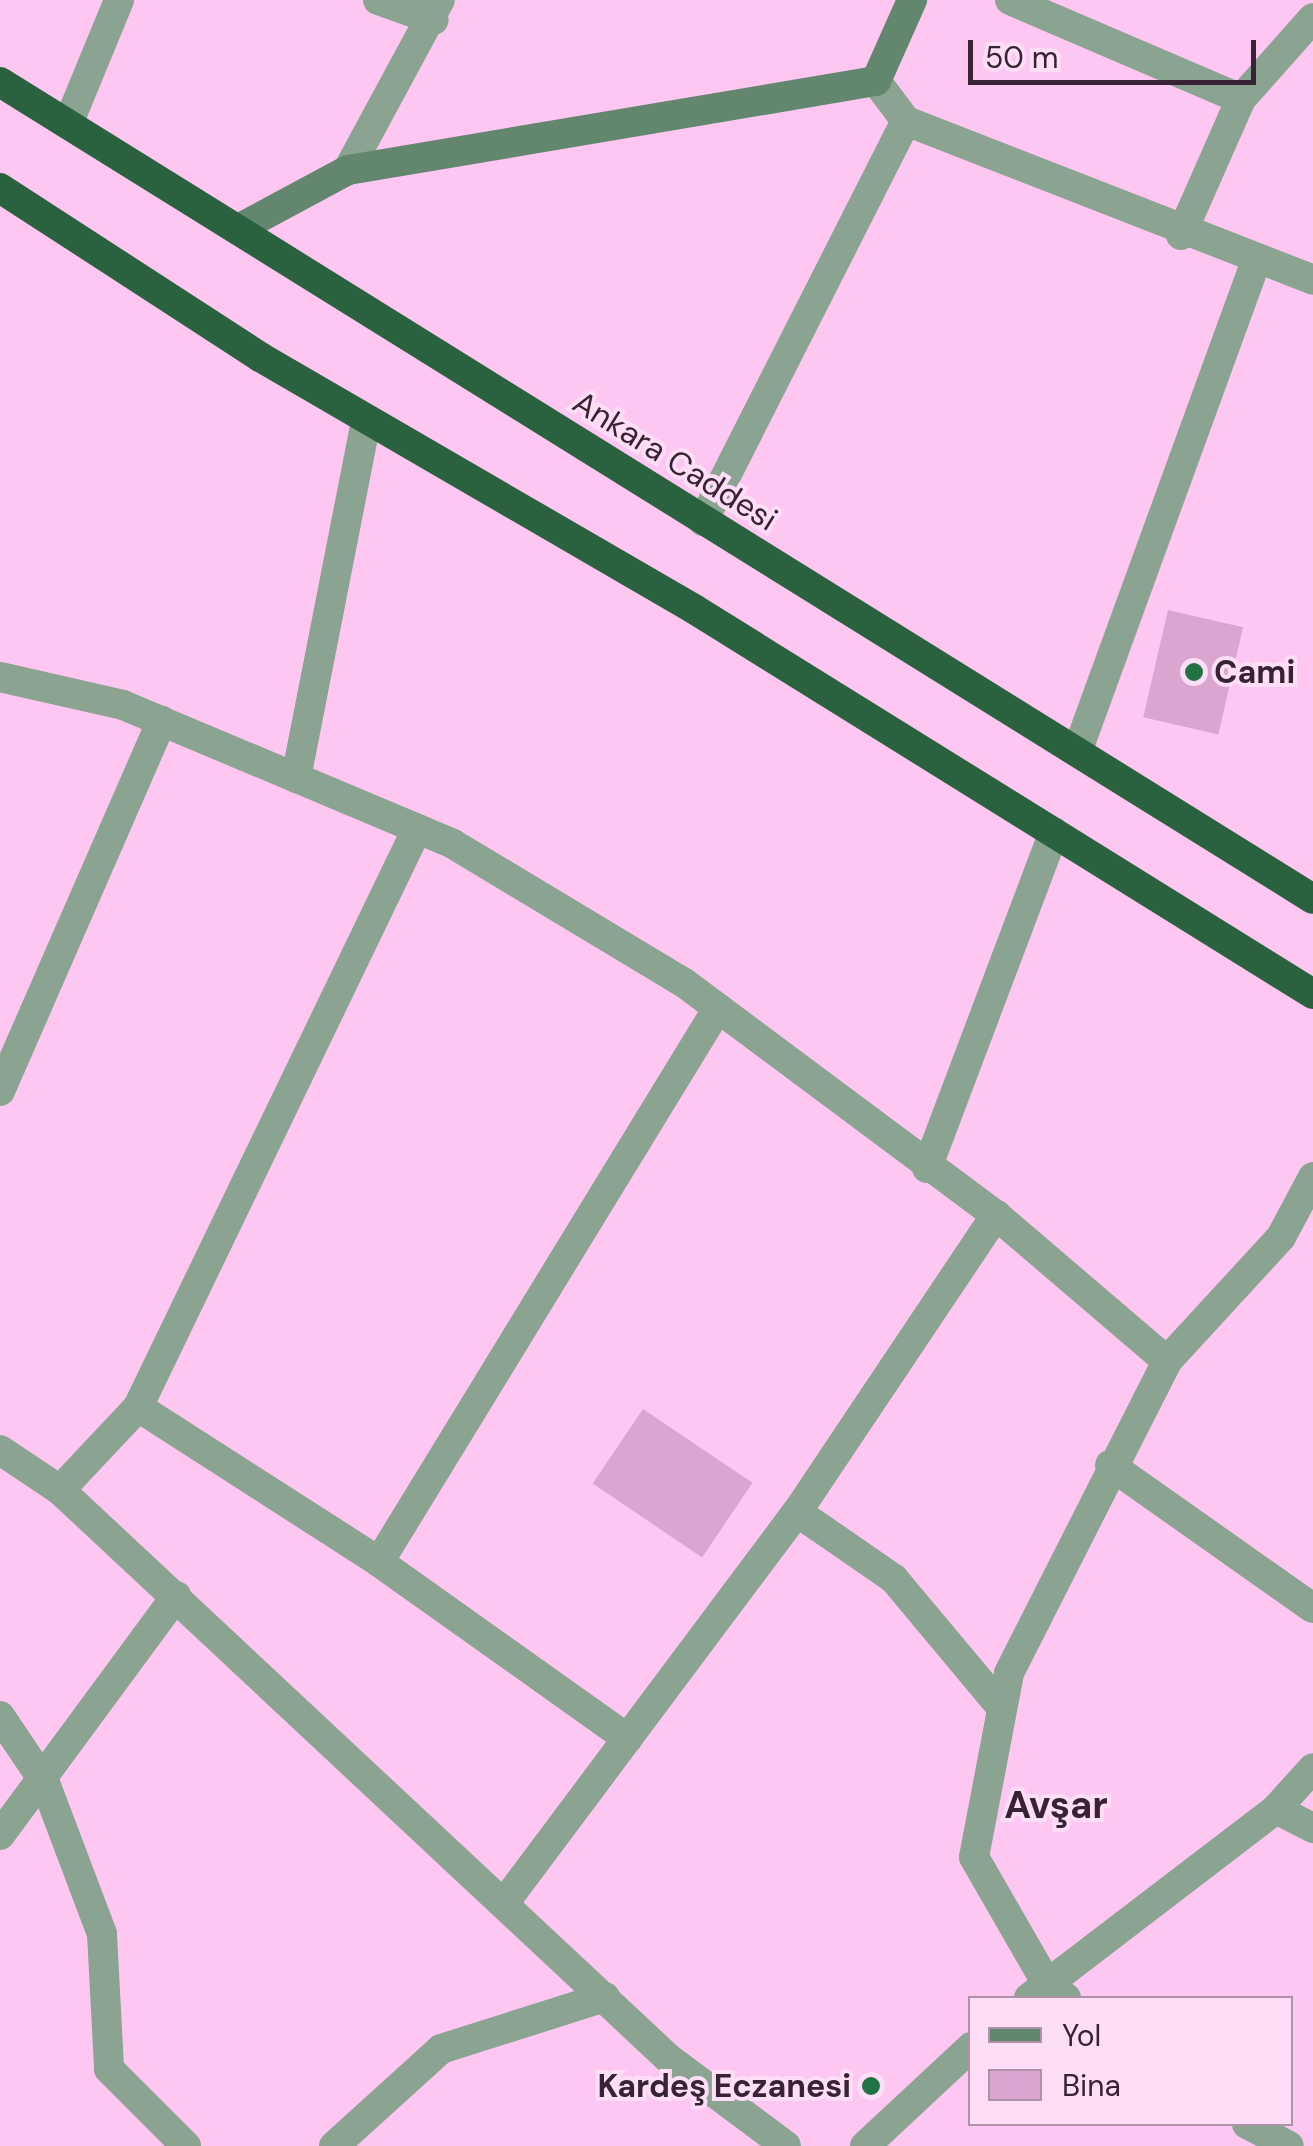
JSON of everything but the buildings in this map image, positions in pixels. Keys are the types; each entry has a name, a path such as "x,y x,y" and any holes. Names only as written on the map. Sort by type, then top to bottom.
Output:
{"highway":[{"name":"Ankara Caddesi","path":"0,82 242,227 703,521 1313,899"},
{"path":"0,188 366,421 1054,832 1313,994"}],"street":[{"path":"68,124 119,0"},
{"path":"348,170 437,10 378,0"},
{"path":"876,80 912,0"},
{"path":"1010,0 1241,99"},
{"path":"1181,235 1241,99 1313,18"},
{"path":"876,80 906,121 1181,235 1313,280"},
{"path":"242,227 348,170 876,80"},
{"path":"703,521 906,121"},
{"path":"1077,752 1256,261"},
{"path":"296,778 366,421"},
{"path":"0,677 162,721 417,829 718,1008 927,1168 996,1215 1167,1360"},
{"path":"0,1091 162,721"},
{"path":"60,1490 138,1407 417,829"},
{"path":"927,1168 1054,832"},
{"path":"379,1562 718,1008"},
{"path":"1313,1177 1281,1237 1167,1360 1110,1465 1009,1673 974,1856 1047,1994 1276,1809 1313,1768"},
{"path":"506,1902 798,1512 996,1215"},
{"path":"138,1407 379,1562 628,1739"},
{"path":"0,1450 60,1490 604,1997 786,2146"},
{"path":"1110,1465 1313,1608"},
{"path":"798,1512 894,1579 1002,1708"},
{"path":"0,1835 45,1783 176,1596"},
{"path":"0,1716 45,1783 102,1934 109,2069 186,2146"},
{"path":"1276,1809 1313,1828"},
{"path":"334,2146 441,2049 604,1997"},
{"path":"865,2146 968,2049"},
{"path":"1250,2126 1289,2146"}],"place":[{"name":"Cami","path":"1194,672"},
{"name":"Kardeş Eczanesi","path":"871,2086"}],"district":[{"name":"Avşar","path":"1056,1806"}]}
